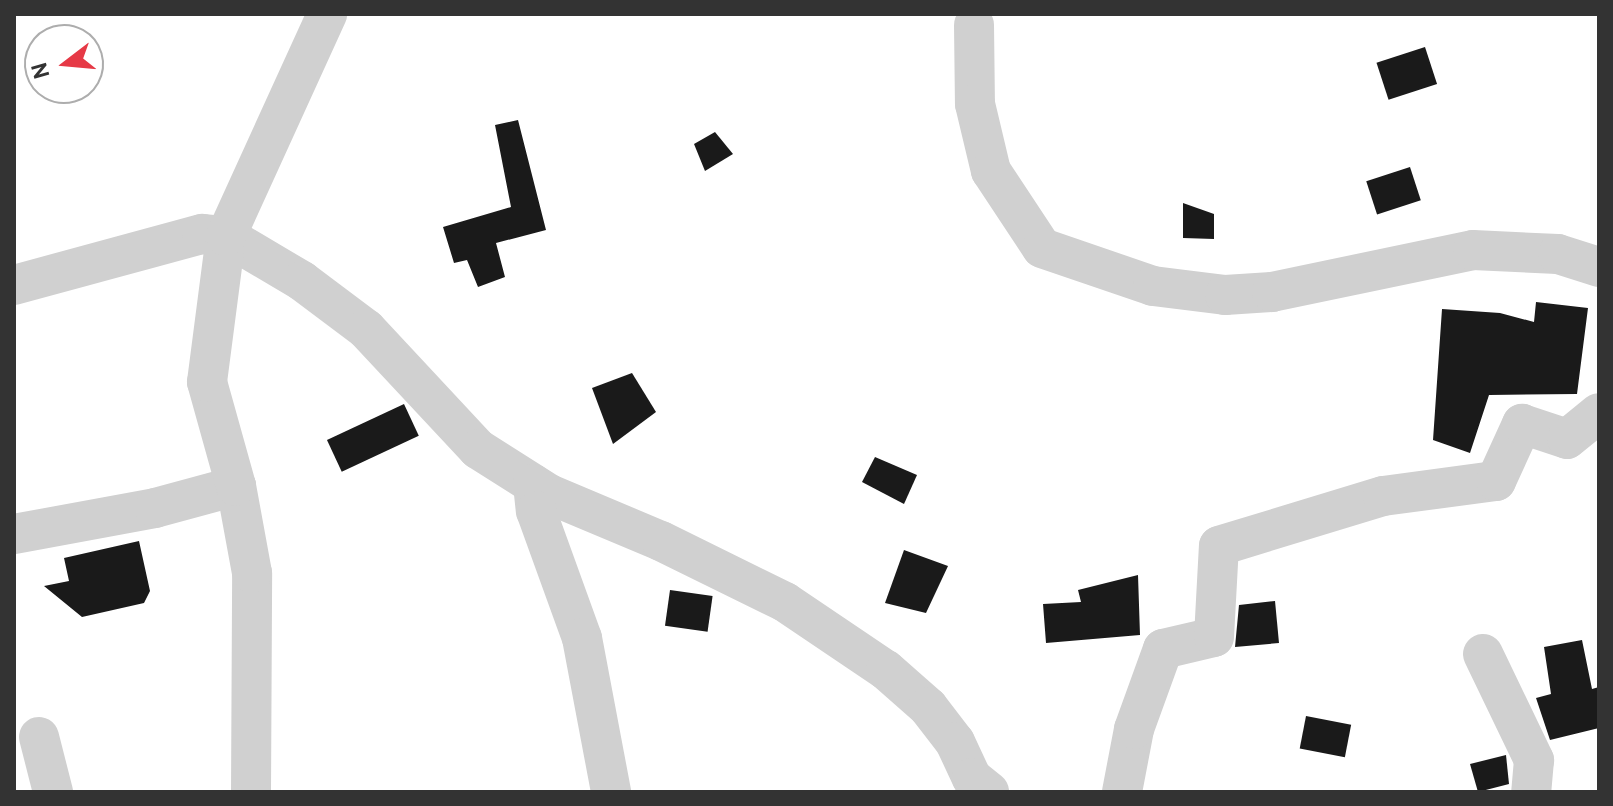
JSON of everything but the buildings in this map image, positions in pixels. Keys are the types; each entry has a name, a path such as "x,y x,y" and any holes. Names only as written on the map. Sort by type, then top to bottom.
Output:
{"street":[{"path":"251,792 252,573 236,486 207,382 226,236 327,14"},
{"path":"974,25 975,104 991,171 1042,248 1153,286 1225,295 1272,292 1473,250 1558,254 1599,267"},
{"path":"14,285 202,234 226,236 302,281 366,329 478,449 533,484 798,611 886,670 928,707 955,742 976,787"},
{"path":"1122,792 1134,729 1163,649 1214,637 1219,546 1383,496 1496,481 1522,424 1567,439 1599,413"},
{"path":"533,484 536,511 582,638 611,792"},
{"path":"14,534 155,508 236,486"},
{"path":"1483,654 1534,760 1531,792"},
{"path":"39,737 53,792"}]}
